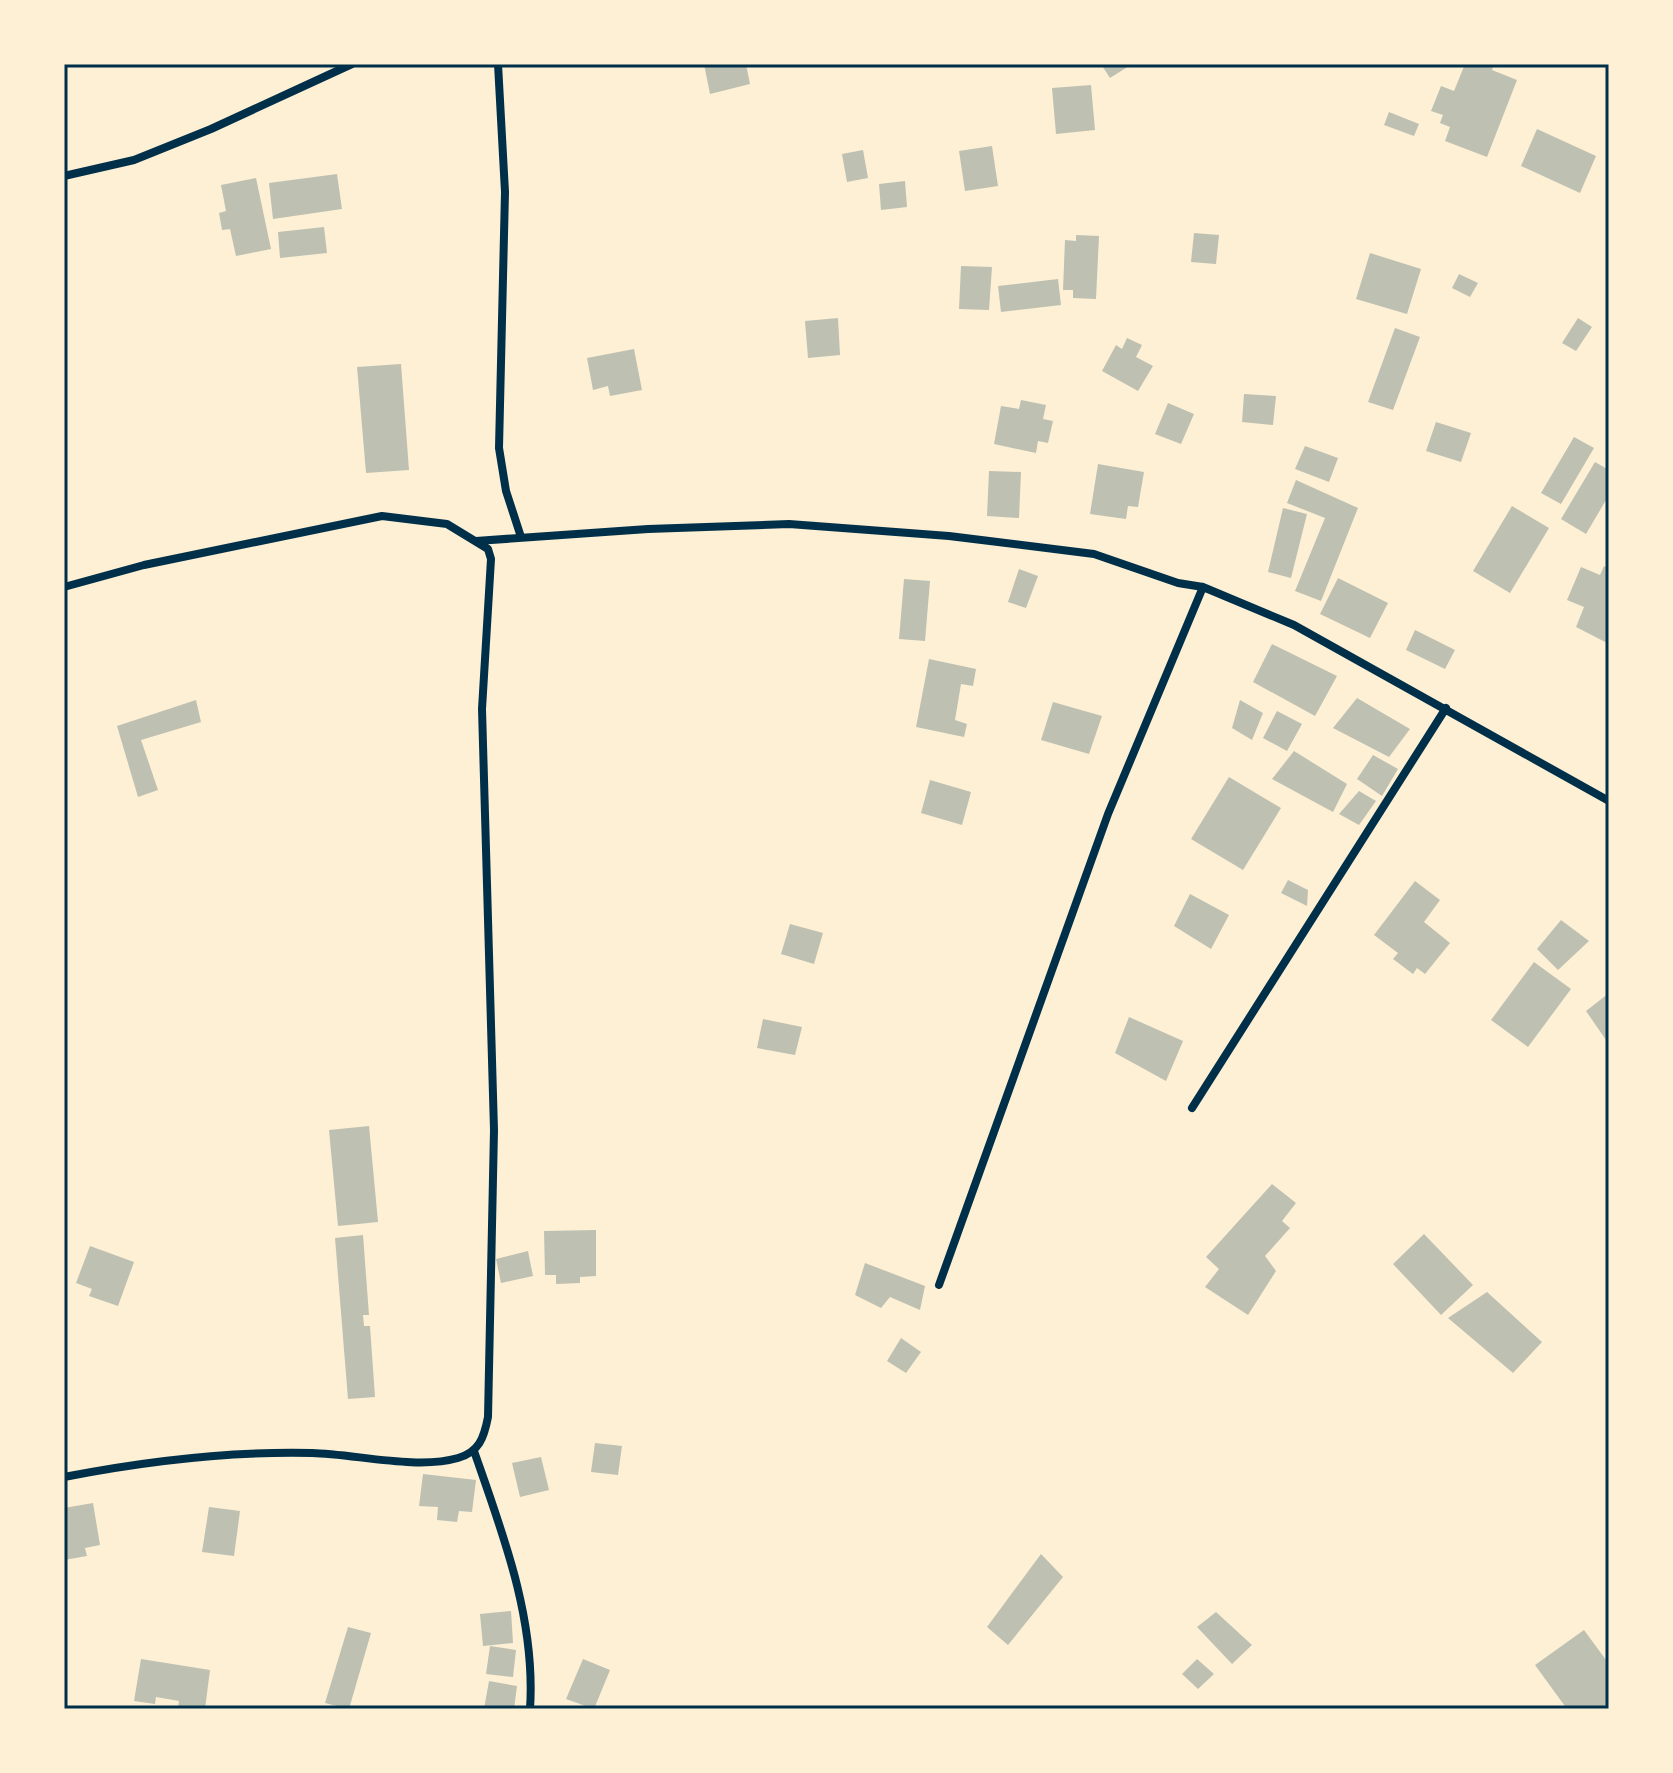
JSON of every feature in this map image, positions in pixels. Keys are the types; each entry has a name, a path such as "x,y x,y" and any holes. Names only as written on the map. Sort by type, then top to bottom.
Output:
{"street":[{"path":"64,176 134,160 211,129 352,64"},
{"path":"498,64 505,192 499,448 506,491 521,537"},
{"path":"64,587 144,565 382,516 447,524 488,549 491,559 482,771 494,1130 488,1417 484,1436 474,1451 456,1459 420,1460 314,1453 209,1455 64,1477"},
{"path":"476,541 789,524 935,535 1094,554 1178,583 1203,587 1332,643 1609,801"},
{"path":"939,1285 1108,814 1203,587"},
{"path":"1192,1108 1446,708"},
{"path":"474,1451 518,1586 526,1632 530,1709"}],"building":[{"path":"704,64 746,64 750,84 710,94"},
{"path":"1101,64 1128,64 1129,66 1110,78"},
{"path":"1465,64 1494,64 1492,70 1517,80 1487,157 1445,141 1450,127 1440,123 1443,115 1431,111 1441,86 1454,91"},
{"path":"1091,85 1095,130 1056,134 1052,88"},
{"path":"1389,112 1419,124 1414,136 1384,125"},
{"path":"1537,129 1596,156 1580,193 1521,166"},
{"path":"992,146 998,186 965,191 959,151"},
{"path":"863,150 868,178 847,182 842,154"},
{"path":"337,174 342,209 273,219 269,183"},
{"path":"256,178 271,249 236,256 230,229 222,230 219,213 226,211 221,185"},
{"path":"905,181 907,207 881,210 879,184"},
{"path":"324,227 327,253 280,258 278,232"},
{"path":"1194,233 1219,235 1216,264 1191,262"},
{"path":"1076,235 1099,236 1096,299 1073,298 1073,290 1063,290 1065,240 1076,241"},
{"path":"1370,253 1421,269 1407,314 1356,299"},
{"path":"961,266 992,267 989,310 959,309"},
{"path":"1459,274 1478,283 1470,297 1452,288"},
{"path":"1058,279 1061,305 1001,312 998,286"},
{"path":"838,318 840,355 808,358 805,321"},
{"path":"1578,318 1592,327 1576,351 1562,343"},
{"path":"1395,328 1420,337 1393,410 1368,402"},
{"path":"1127,338 1142,345 1136,357 1153,366 1138,391 1102,371 1116,345 1122,349"},
{"path":"634,349 642,390 610,396 608,386 593,390 587,358"},
{"path":"401,364 409,470 366,473 357,367"},
{"path":"1244,394 1276,396 1273,425 1242,422"},
{"path":"1021,400 1046,405 1043,419 1053,421 1048,443 1038,441 1036,453 994,444 1001,406 1019,409"},
{"path":"1168,403 1194,414 1181,444 1155,434"},
{"path":"1436,422 1471,433 1461,462 1426,451"},
{"path":"1574,437 1594,448 1561,504 1541,493"},
{"path":"1305,446 1338,458 1329,482 1295,469"},
{"path":"1595,462 1609,470 1609,495 1586,534 1561,519"},
{"path":"1098,464 1144,472 1138,507 1128,506 1126,519 1090,514"},
{"path":"989,471 1021,472 1019,518 987,516"},
{"path":"1296,480 1358,508 1321,601 1295,591 1325,518 1287,503"},
{"path":"1512,506 1549,528 1510,593 1473,571"},
{"path":"1283,508 1307,514 1291,578 1268,572"},
{"path":"1604,566 1609,569 1609,644 1576,627 1584,607 1567,600 1581,567 1600,575"},
{"path":"1019,569 1038,576 1026,608 1008,602"},
{"path":"1338,578 1388,603 1370,638 1320,614"},
{"path":"904,579 930,581 925,641 899,639"},
{"path":"1415,630 1455,650 1445,669 1406,650"},
{"path":"1272,644 1337,676 1315,716 1253,682"},
{"path":"929,659 976,669 973,686 961,684 955,720 967,724 964,737 916,727"},
{"path":"1357,698 1410,729 1389,757 1333,728"},
{"path":"196,700 201,722 141,740 158,790 138,797 117,726"},
{"path":"1240,700 1263,713 1252,740 1232,728"},
{"path":"1053,702 1102,716 1089,754 1041,740"},
{"path":"1277,711 1302,724 1287,751 1263,738"},
{"path":"1294,751 1347,784 1333,812 1272,779"},
{"path":"1373,755 1398,769 1382,796 1357,779"},
{"path":"1229,777 1281,808 1243,870 1191,839"},
{"path":"930,780 971,792 962,825 921,813"},
{"path":"1359,791 1376,801 1359,825 1339,814"},
{"path":"1288,880 1308,890 1307,906 1281,893"},
{"path":"1415,881 1440,900 1424,922 1450,943 1425,974 1417,968 1413,974 1393,959 1398,953 1374,935"},
{"path":"1190,894 1229,915 1211,949 1174,926"},
{"path":"1561,920 1589,941 1558,970 1537,949"},
{"path":"790,924 823,933 814,964 781,954"},
{"path":"1534,962 1571,989 1528,1047 1491,1020"},
{"path":"1609,993 1609,1037 1606,1040 1586,1011"},
{"path":"1129,1017 1183,1041 1166,1081 1115,1053"},
{"path":"763,1019 802,1027 795,1055 757,1048"},
{"path":"369,1126 378,1222 338,1226 329,1130"},
{"path":"1272,1184 1296,1203 1282,1221 1290,1228 1265,1256 1276,1271 1248,1315 1205,1287 1219,1269 1206,1257"},
{"path":"596,1230 596,1276 580,1277 580,1283 556,1284 556,1275 545,1275 544,1231"},
{"path":"1424,1234 1473,1285 1441,1315 1393,1264"},
{"path":"363,1235 369,1315 363,1315 364,1326 370,1326 375,1397 348,1399 335,1238"},
{"path":"90,1246 134,1262 118,1306 89,1296 92,1289 76,1283"},
{"path":"528,1251 533,1276 501,1283 496,1259"},
{"path":"865,1263 925,1286 920,1310 890,1297 881,1308 855,1295"},
{"path":"1487,1292 1542,1342 1513,1373 1448,1318"},
{"path":"901,1338 921,1352 906,1373 887,1361"},
{"path":"595,1443 622,1446 618,1475 591,1472"},
{"path":"541,1457 549,1490 520,1497 512,1463"},
{"path":"423,1474 476,1480 472,1512 459,1511 457,1522 437,1520 438,1507 419,1506"},
{"path":"93,1503 100,1545 85,1548 87,1556 64,1560 64,1508"},
{"path":"209,1507 240,1511 234,1556 202,1552"},
{"path":"1041,1554 1063,1577 1008,1645 987,1627"},
{"path":"511,1611 513,1643 483,1646 480,1614"},
{"path":"1216,1612 1252,1645 1232,1664 1197,1627"},
{"path":"348,1627 371,1633 349,1709 325,1703"},
{"path":"1584,1630 1609,1664 1609,1709 1567,1709 1535,1665"},
{"path":"490,1646 516,1650 513,1677 486,1674"},
{"path":"141,1659 210,1670 205,1709 178,1708 179,1701 156,1697 155,1704 134,1701"},
{"path":"583,1659 610,1670 594,1709 566,1699"},
{"path":"1197,1659 1214,1674 1198,1689 1182,1674"},
{"path":"489,1681 517,1686 514,1709 484,1709"}]}
